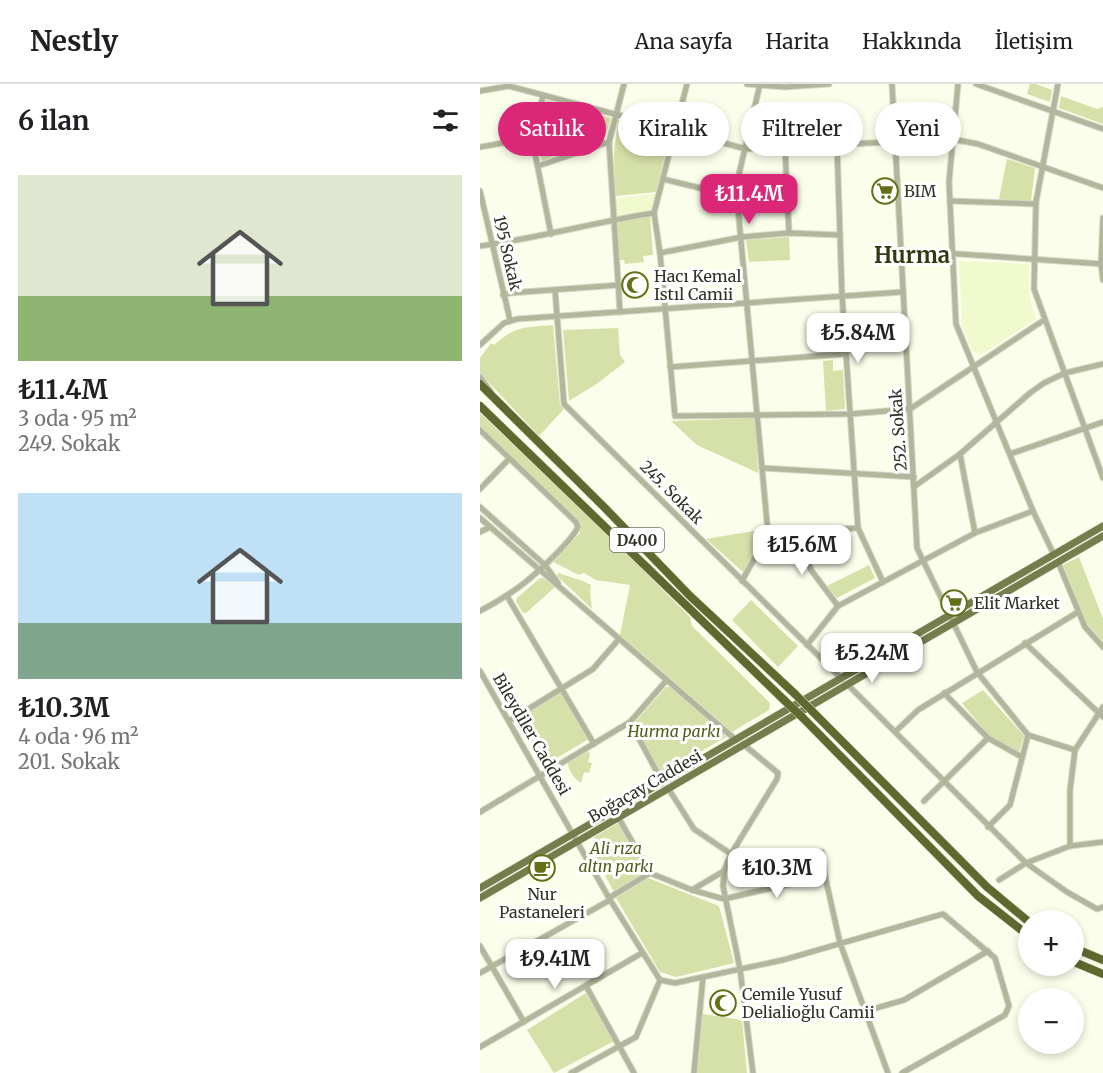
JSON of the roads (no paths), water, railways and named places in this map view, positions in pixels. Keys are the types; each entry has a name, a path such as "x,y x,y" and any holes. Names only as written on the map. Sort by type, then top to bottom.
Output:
{"highway":[{"name":"D400","path":"480,384 690,596 795,694 987,887 1018,913"},
{"name":"D400","path":"480,406 802,717 978,896 1018,927"},
{"path":"1084,952 1103,960"},
{"path":"1084,966 1103,974"}],"main road":[{"name":"Boğaçay Caddesi","path":"480,898 576,838 666,785 744,744 844,682 1056,558 1103,526"},
{"name":"Boğaçay Caddesi","path":"1056,558 1103,536"},
{"name":"Boğaçay Caddesi","path":"480,888 618,817 736,740 844,682"}],"street":[{"path":"620,312 609,142 624,84"},
{"path":"683,102 687,84"},
{"path":"747,84 785,87 829,84"},
{"name":"252. Sokak","path":"892,84 893,102"},
{"path":"956,102 958,84"},
{"path":"976,84 1103,129"},
{"path":"1058,84 1036,204 1034,290 1103,478"},
{"path":"480,91 509,85 617,115"},
{"path":"756,102 760,85"},
{"path":"541,102 543,96"},
{"path":"961,141 978,144 1103,188"},
{"path":"538,166 609,142"},
{"path":"480,147 498,144"},
{"path":"536,156 551,234"},
{"path":"669,156 654,213 666,309 675,416 850,414 910,409 1044,320"},
{"path":"742,581 768,533 736,187 744,156"},
{"path":"785,156 789,233"},
{"path":"837,156 845,354 858,528 883,582"},
{"name":"252. Sokak","path":"896,156 917,548 977,672 1028,735"},
{"path":"951,156 949,182 956,324 1033,511 1056,558 1078,612 1085,627 1103,647"},
{"path":"663,179 737,197"},
{"name":"195 Sokak","path":"480,191 510,320"},
{"path":"950,201 1036,204"},
{"path":"480,246 654,213"},
{"path":"1103,218 1103,280"},
{"path":"480,226 488,224"},
{"path":"660,253 742,237 789,233 840,235"},
{"path":"901,250 1102,264"},
{"path":"503,295 619,285"},
{"name":"245. Sokak","path":"555,290 564,404 896,731 988,827 1026,863 1077,898 1097,909 1103,907"},
{"path":"480,346 510,320 902,292"},
{"path":"670,367 845,354"},
{"path":"915,486 960,454 1044,383 1065,373 1103,364"},
{"path":"480,376 495,399"},
{"path":"1010,454 1103,422"},
{"path":"480,430 578,525 575,533 545,565 507,596 480,610"},
{"path":"960,454 975,533"},
{"path":"480,489 509,459"},
{"path":"762,468 914,477"},
{"path":"480,507 545,565 559,585"},
{"path":"807,645 838,606 975,533 1033,511"},
{"path":"480,518 736,740"},
{"path":"480,532 490,526"},
{"path":"768,533 858,528"},
{"path":"804,531 811,570 838,606"},
{"path":"507,596 594,744"},
{"path":"896,731 918,710 944,693 1078,612"},
{"path":"509,721 596,667 619,639"},
{"path":"1025,643 1101,715"},
{"name":"Bileydiler Caddesi","path":"481,675 610,899 660,980"},
{"path":"481,809 541,777 630,722 666,681"},
{"path":"944,693 988,738 1022,756"},
{"path":"1070,846 1070,790 1075,750 1101,715 1103,707"},
{"path":"630,722 694,829 731,854"},
{"path":"988,827 1010,804 1028,735 1075,750"},
{"path":"924,801 988,738"},
{"path":"744,744 778,773 777,779 731,854 724,871 724,899 740,969 753,1073"},
{"path":"618,817 650,873 692,890 724,899 825,876"},
{"path":"999,880 1026,863 1070,846 1103,842"},
{"path":"822,852 840,944 867,1011 888,1073"},
{"path":"692,890 724,871"},
{"path":"480,973 610,899 650,873"},
{"path":"571,1073 636,1037 660,980 675,983 783,960 943,914 995,958 1009,1006 1005,1015 902,1073"},
{"path":"480,946 524,1022"},
{"path":"867,1011 904,1000 988,951"},
{"path":"480,1047 642,953"},
{"path":"694,1073 703,977"},
{"path":"586,986 634,1073"}],"place":[{"name":"BIM","path":"885,191"},
{"name":"Hacı Kemal Istıl Camii","path":"635,285"},
{"name":"Elit Market","path":"954,603"},
{"name":"Nur Pastaneleri","path":"542,868"},
{"name":"Cemile Yusuf Delialioğlu Camii","path":"723,1003"}],"district":[{"name":"Hurma","path":"912,255"}],"park label":[{"name":"Hurma parkı","path":"674,731"},
{"name":"Ali rıza altın parkı","path":"616,857"}]}
